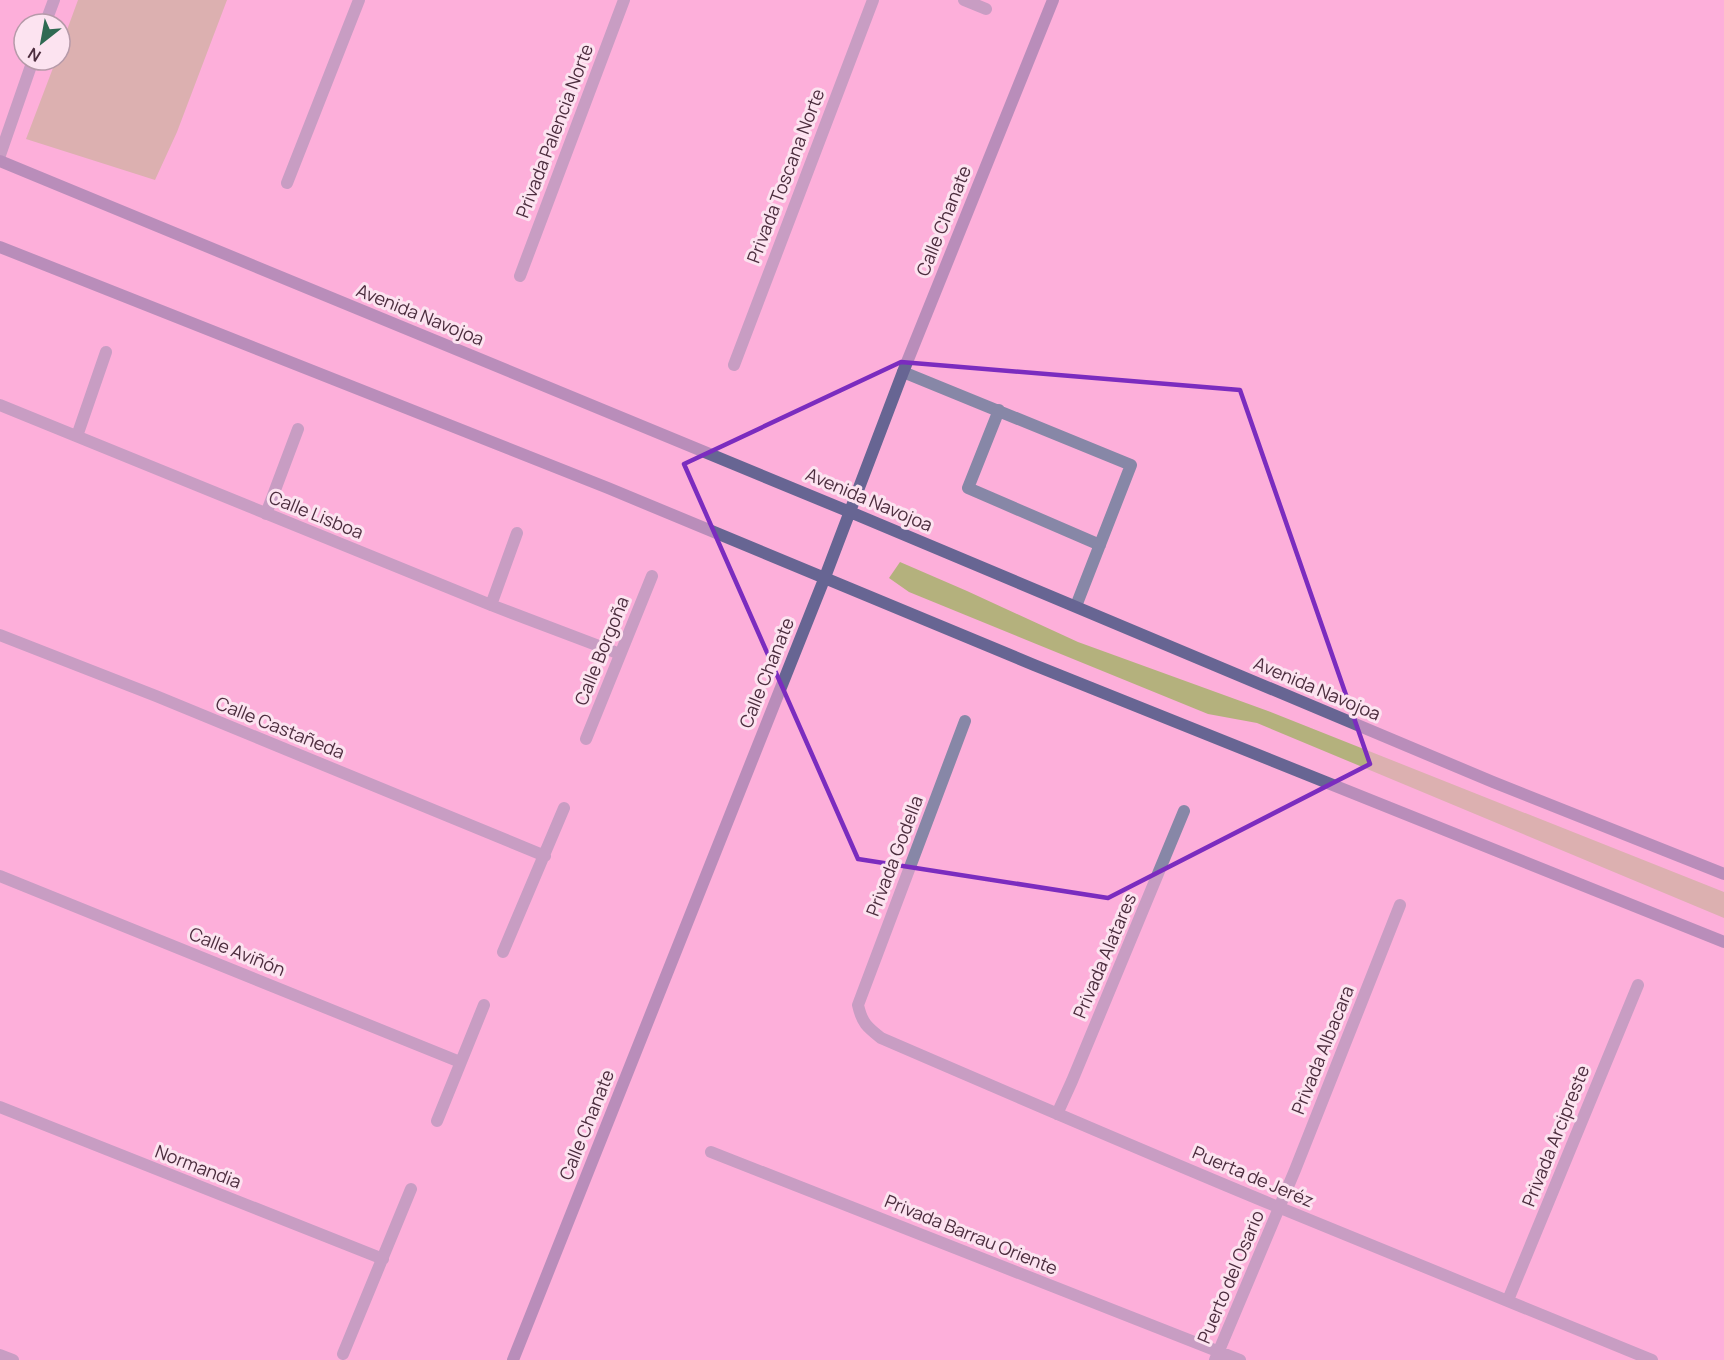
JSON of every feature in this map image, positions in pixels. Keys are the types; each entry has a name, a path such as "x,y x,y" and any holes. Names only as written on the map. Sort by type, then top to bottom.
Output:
{"street":[{"path":"287,183 359,0"},
{"name":"Privada Palencia Norte","path":"520,276 624,0"},
{"name":"Privada Toscana Norte","path":"734,365 873,0"},
{"path":"964,0 986,9"},
{"name":"Calle Chanate","path":"513,1360 825,577 903,372 1053,0"},
{"path":"0,155 29,72"},
{"name":"Avenida Navojoa","path":"0,161 1076,606 1493,782 1724,874"},
{"path":"0,247 608,488 1034,665 1724,942"},
{"path":"77,436 106,352"},
{"path":"903,372 1131,465 1076,606"},
{"name":"Calle Lisboa","path":"0,405 491,605 620,654"},
{"path":"999,410 968,488 1100,545"},
{"path":"266,514 298,429"},
{"path":"491,605 517,533"},
{"name":"Calle Borgoña","path":"586,739 652,576"},
{"name":"Calle Castañeda","path":"0,635 545,856"},
{"name":"Privada Godella","path":"858,1005 965,721"},
{"path":"503,952 564,808"},
{"name":"Privada Alatares","path":"1057,1114 1184,811"},
{"name":"Calle Aviñón","path":"0,876 460,1062"},
{"name":"Privada Albacara","path":"1279,1208 1400,905"},
{"name":"Privada Arcipreste","path":"1508,1300 1638,985"},
{"path":"436,1121 484,1005"},
{"name":"Puerta de Jeréz","path":"858,1005 861,1019 881,1038 1279,1208 1652,1360"},
{"name":"Normandia","path":"0,1107 382,1259"},
{"name":"Privada Barrau Oriente","path":"711,1152 1217,1356 1240,1360"},
{"path":"343,1354 411,1189"},
{"name":"Puerto del Osario","path":"1217,1356 1279,1208"},
{"path":"0,1355 13,1360"}],"highlighted area":[{"path":"901,362 1240,390 1370,764 1108,898 858,859 684,464"}],"shaded area":[{"path":"78,0 227,0 177,132 155,180 26,139 51,72 72,72 72,16"},
{"path":"900,562 1078,642 1268,711 1724,892 1724,918 1257,723 1208,714 909,592 889,578"}]}
